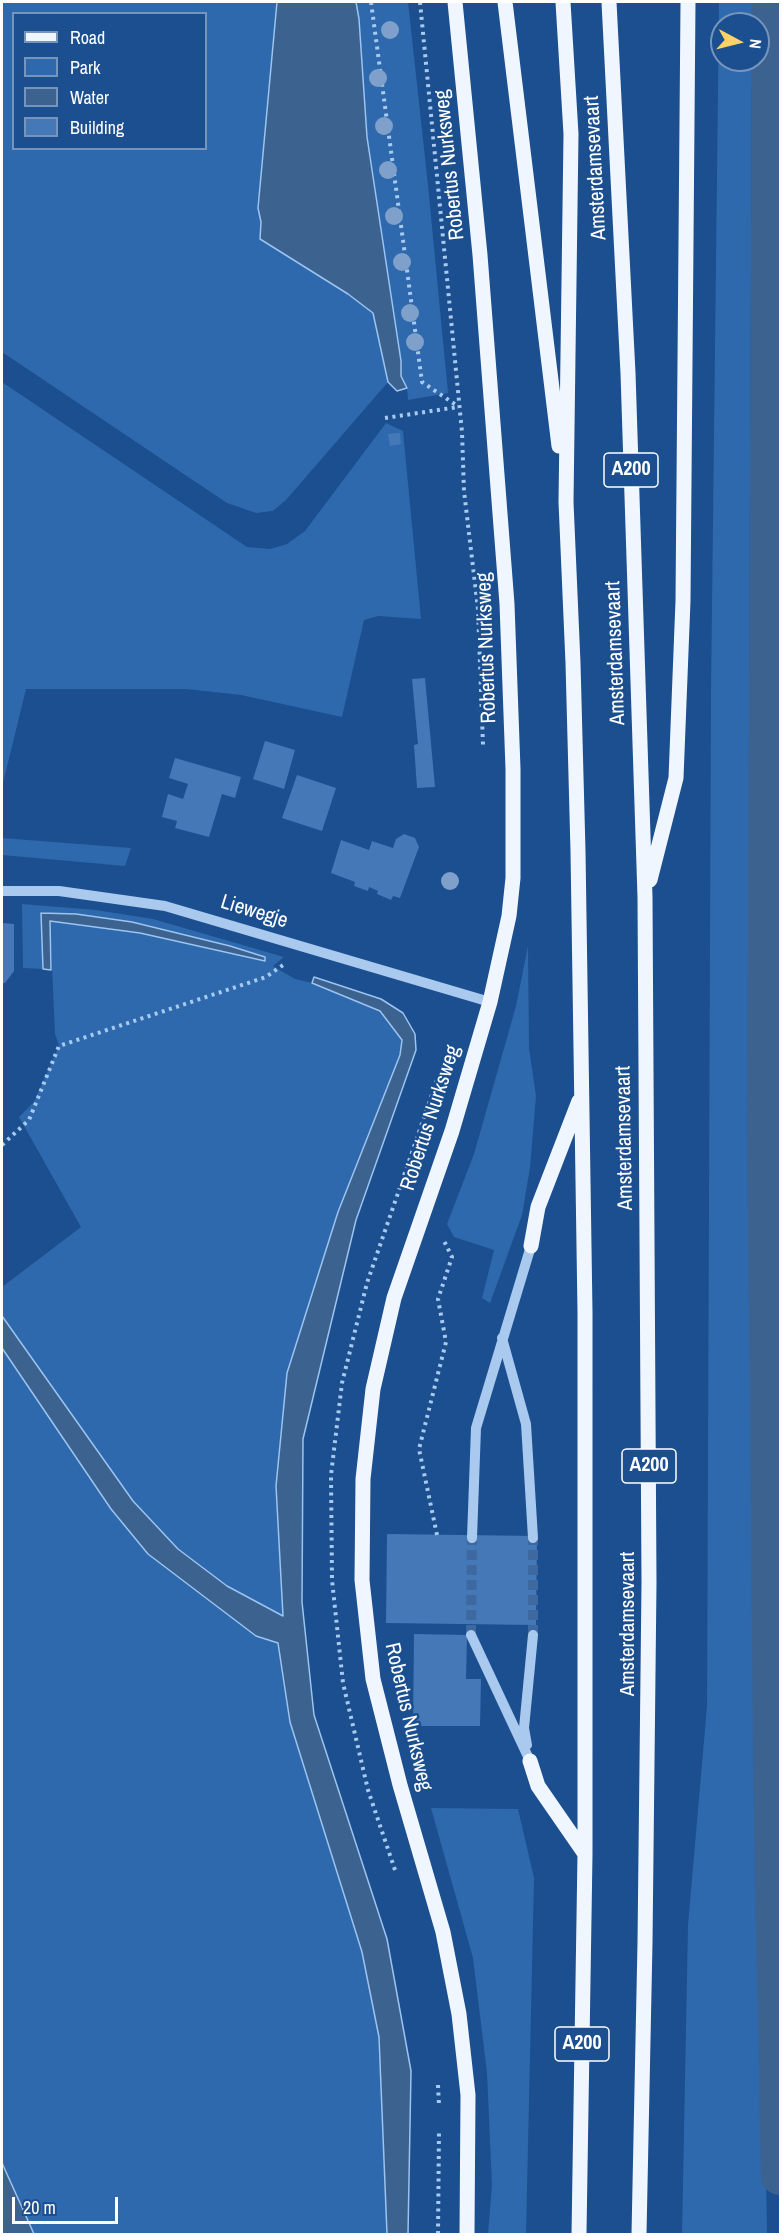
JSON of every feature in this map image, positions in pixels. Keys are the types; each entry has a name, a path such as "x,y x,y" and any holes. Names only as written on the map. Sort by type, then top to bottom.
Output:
{"main road":[{"name":"Robertus Nurksweg","path":"455,2 480,255 508,616 513,878 509,916 490,1002 452,1131 394,1298 373,1389 363,1479 362,1580 373,1679 400,1785 443,1932 459,2014 468,2095 467,2235"},
{"name":"A200","path":"505,2 566,502"},
{"name":"Amsterdamsevaart","path":"563,2 571,134 566,502 573,663 582,1092 586,1618 579,2235"},
{"name":"Amsterdamsevaart","path":"609,2 628,373 645,897 649,1583 639,2235"},
{"name":"A200","path":"645,897 676,778 683,601 688,2"},
{"name":"A200","path":"531,1246 538,1207 582,1092"},
{"path":"530,1761 538,1786 585,1854"}],"street":[{"name":"Liewegje","path":"2,891 59,891 165,906 490,1002"},
{"name":"A200","path":"472,1538 476,1428 501,1338 531,1246"},
{"path":"501,1338 526,1424 533,1538"},
{"path":"471,1635 530,1761"},
{"path":"530,1761 524,1728 532,1635"}],"path":[{"path":"371,2 422,382 459,407"},
{"name":"Robertus Nurksweg","path":"420,2 459,407 464,491 478,609 484,748"},
{"path":"385,418 459,407"},
{"path":"2,1145 29,1120 59,1046 266,977"},
{"path":"388,1221 443,1239 452,1257 438,1299 446,1342 419,1449 437,1534"}],"green space":[{"path":"2,2 277,2 258,208 261,222 260,239 348,294 373,313 388,382 286,500 273,511 256,513 227,503 2,352"},
{"path":"349,2 408,2 448,393 408,400 407,388 401,376 401,361"},
{"path":"719,2 752,2 752,12 719,12"},
{"path":"718,72 752,72 749,695 751,1314 767,2234 682,2234 688,1925 707,1706 711,692"},
{"path":"2,382 247,547 270,549 287,544 305,531 386,423 403,431 421,619 378,616 364,620 342,717 241,695 186,689 26,689 2,787"},
{"path":"2,838 131,848 125,866 2,855"},
{"path":"22,904 96,910 153,919 284,957 273,966 295,979 312,983 380,1011 402,1040 400,1055 338,1212 287,1373 276,1486 283,1616 227,1586 178,1549 133,1501 2,1316 2,1287 81,1227 19,1117 34,1102 59,1046 55,1034 50,921 140,933 265,960 132,922 76,914 42,913 43,969 23,968"},
{"path":"528,946 529,1048 536,1096 530,1168 522,1215 490,1303 482,1298 494,1250 454,1237 447,1224 474,1154 516,1006"},
{"path":"2,1348 111,1509 148,1554 278,1643 290,1722 362,1952 379,2037 387,2234 25,2234 2,2187"},
{"path":"431,1808 518,1809 534,1878 526,2234 488,2234 492,2185 487,2073 473,1958"}],"water":[{"path":"277,2 356,2 367,137 401,361 401,376 407,388 397,391 388,382 373,313 348,294 260,239 261,222 258,208"},
{"path":"41,913 76,914 132,922 230,946 265,957 265,961 140,933 50,921 51,970 43,969"},
{"path":"314,977 381,999 403,1013 415,1034 416,1050 356,1220 303,1439 302,1602 314,1715 387,1939 411,2071 408,2234 387,2234 379,2037 362,1952 290,1722 278,1643 256,1636 148,1554 111,1509 2,1348 2,1316 133,1501 178,1549 227,1586 283,1616 276,1486 287,1373 338,1212 400,1055 402,1040 380,1011 312,983"},
{"path":"2,2163 34,2234 2,2234"}],"building":[{"path":"400,433 401,444 390,446 388,434"},
{"path":"425,678 435,787 417,788 414,745 418,744 412,679"},
{"path":"265,741 295,750 284,789 253,779"},
{"path":"175,758 241,777 235,798 222,794 209,837 175,828 177,821 162,817 168,794 183,799 188,784 169,778"},
{"path":"297,775 336,788 322,831 282,818"},
{"path":"404,834 415,838 419,847 400,898 393,896 391,900 377,894 378,891 369,887 368,891 354,886 355,882 331,873 341,840 369,850 372,841 393,848 396,839"},
{"path":"2,923 14,924 14,971 5,983 2,983"},
{"path":"387,1534 537,1536 536,1625 386,1623"},
{"path":"414,1634 467,1635 466,1679 481,1679 480,1726 413,1726"}],"waterway":[{"name":"Amsterdamsevaart","path":"771,2 766,1126 773,1840 780,2176"}],"tunnel":[{"path":"471,1635 472,1538"},
{"path":"533,1538 533,1635"}]}
